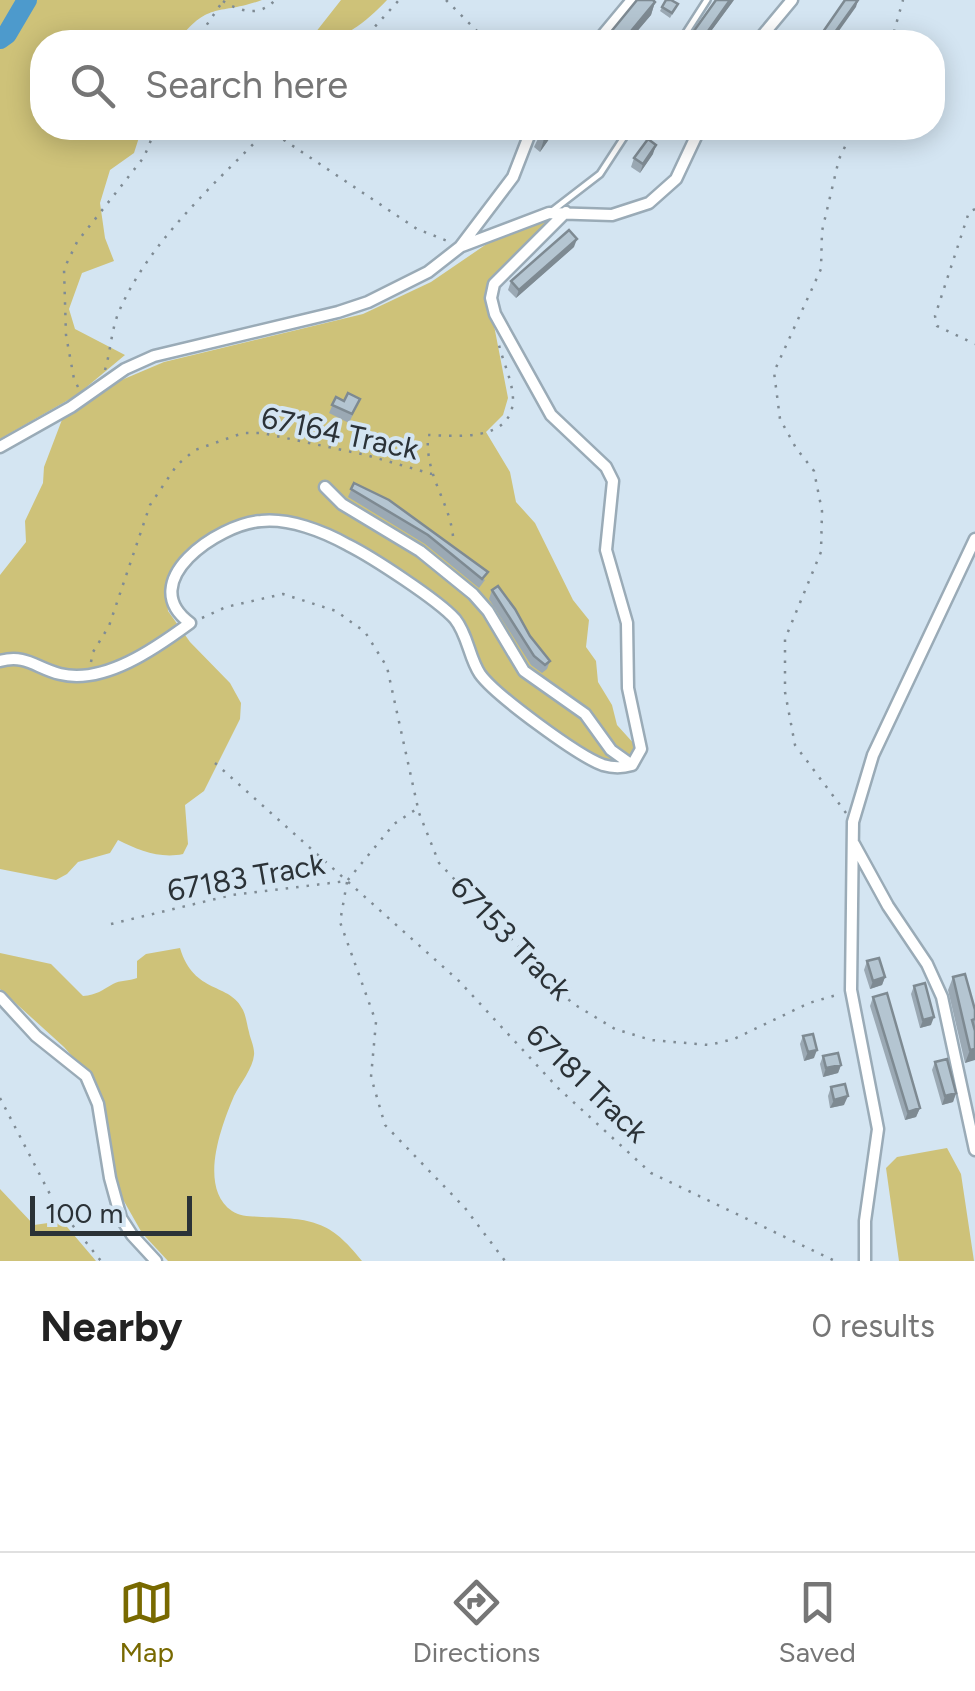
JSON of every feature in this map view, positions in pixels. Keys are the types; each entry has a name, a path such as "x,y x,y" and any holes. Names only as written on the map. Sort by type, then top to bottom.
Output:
{"street":[{"path":"607,30 632,0"},
{"path":"768,30 792,0"},
{"path":"0,447 154,356 309,321 368,302 428,272 460,247 513,177 527,140"},
{"path":"460,247 549,213 612,215 650,203 676,179 694,140"},
{"path":"566,212 494,284 491,298 495,314 551,415 606,468 613,481 606,550 627,623 628,688 641,749 632,765"},
{"path":"325,487 342,504 420,551 474,594 524,670 585,714 611,750 632,765"},
{"path":"0,661 22,658 55,673 90,674 134,658 190,624 175,610 172,592 177,573 199,547 247,522 265,520 300,526 347,544 442,608 460,626 486,682 578,752 606,766 632,765"},
{"path":"865,1261 865,1221 878,1130 851,990 854,822 873,755 975,539"},
{"path":"854,844 935,981 975,1150"},
{"path":"0,997 36,1036 86,1076 98,1104 110,1178 122,1218 156,1261"}],"lane":[{"path":"688,30 707,0"},
{"path":"549,213 600,174 622,140"}],"path":[{"path":"203,30 223,1 246,11 268,7 275,0"},
{"path":"373,30 399,0"},
{"path":"446,0 476,30"},
{"path":"894,30 903,0"},
{"path":"84,397 74,379 66,335 64,268 100,210 130,178 151,140"},
{"path":"100,386 120,308 142,268 187,213 257,140"},
{"path":"286,140 417,229 460,247"},
{"path":"849,140 822,230 821,268 774,372 780,419 814,471 822,511 821,552 785,639 785,692 795,745 854,822"},
{"path":"975,209 969,212 936,316 937,326 975,344"},
{"path":"454,536 432,474 428,435 480,436 508,417 513,401 495,314"},
{"name":"67164 Track","path":"90,674 93,652 108,626 150,505 177,465 195,450 243,433 262,433 432,474"},
{"name":"67153 Track","path":"190,624 226,607 283,594 336,611 365,632 387,668 418,808 440,863 572,1003 614,1029 651,1040 709,1046 734,1039 808,1003 851,990"},
{"name":"67181 Track","path":"215,763 459,980 558,1088 651,1173 835,1261"},
{"name":"67183 Track","path":"111,924 232,895 347,880 394,824 418,808"},
{"path":"347,880 340,922 376,1022 371,1076 385,1125 465,1208 505,1261"},
{"path":"0,1098 54,1202 101,1261"}],"shaded area":[{"path":"0,0 262,0 206,14 187,30 30,30 30,140 138,140 134,153 110,170 100,203 105,238 114,261 82,273 69,309 75,329 125,355 77,395 0,439"},
{"path":"341,0 387,0 352,30 317,30"},
{"path":"546,219 542,232 487,289 508,398 503,415 486,432 510,472 516,502 535,523 573,600 589,620 586,647 596,661 598,682 612,705 617,725 636,746 634,757 623,764 589,755 490,682 447,606 336,535 282,518 250,518 221,527 186,550 175,563 166,587 168,611 190,642 230,683 241,703 240,719 204,791 185,805 188,844 183,854 158,854 118,840 110,853 78,862 56,880 0,869 0,575 26,542 25,521 43,483 44,467 63,417 98,390 164,362 363,314 431,282 494,239"},
{"path":"180,948 194,974 237,1001 254,1049 251,1065 223,1124 215,1156 216,1187 222,1200 242,1215 319,1224 340,1237 362,1261 168,1261 142,1233 121,1196 90,1076 0,989 0,953 51,964 83,996 137,978 137,961 146,954"},
{"path":"947,1148 961,1174 974,1261 899,1261 886,1168 897,1157"},
{"path":"0,1189 34,1225 62,1221 96,1261 0,1261"}],"building":[{"path":"637,0 655,2 632,30 612,30"},
{"path":"666,0 678,4 672,13 662,7"},
{"path":"716,0 730,0 709,30 695,30"},
{"path":"845,0 858,0 837,30 824,30"},
{"path":"647,140 656,145 643,164 634,158"},
{"path":"569,230 577,239 519,290 511,281"},
{"path":"348,393 360,399 352,414 332,405 336,397 344,401"},
{"path":"354,483 389,500 488,572 482,579 428,535 351,489"},
{"path":"498,586 550,661 545,665 534,656 492,590"},
{"path":"879,958 885,977 873,981 867,961"},
{"path":"965,974 975,1010 975,1049 970,1050 953,977"},
{"path":"925,983 934,1017 923,1020 914,986"},
{"path":"887,993 920,1108 908,1112 873,997"},
{"path":"813,1034 817,1050 808,1052 803,1036"},
{"path":"838,1053 841,1065 826,1068 823,1056"},
{"path":"947,1059 956,1093 945,1096 935,1062"},
{"path":"845,1084 848,1096 834,1100 831,1087"}],"waterway":[{"path":"0,39 27,0"}]}
